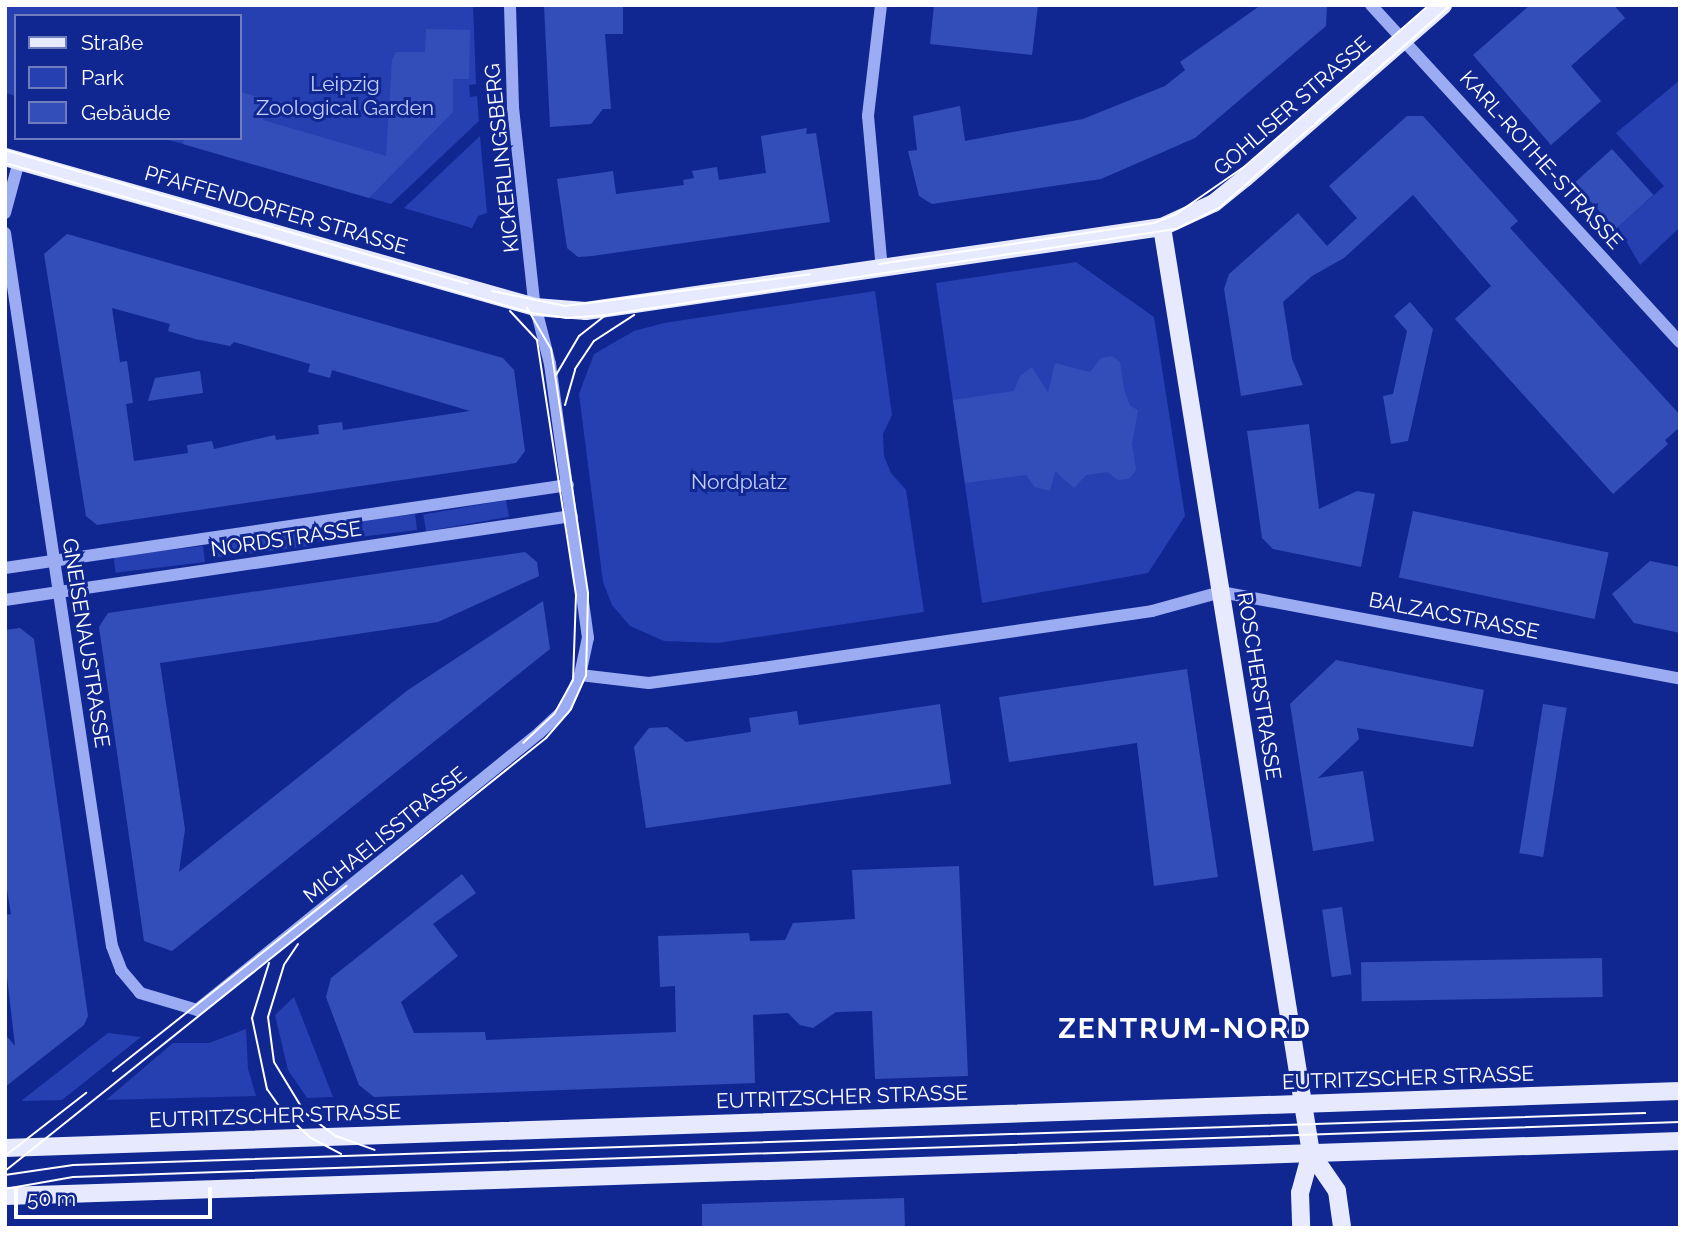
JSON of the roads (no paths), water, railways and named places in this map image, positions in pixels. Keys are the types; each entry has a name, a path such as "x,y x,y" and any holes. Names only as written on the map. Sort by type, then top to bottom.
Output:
{"main road":[{"name":"GOHLISER STRASSE","path":"1162,227 1214,203 1443,5"},
{"name":"PFAFFENDORFER STRASSE","path":"12,159 535,307"},
{"path":"535,307 586,311 1162,227"},
{"name":"ROSCHERSTRASSE","path":"1162,227 1302,1104 1311,1153 1337,1191 1342,1228"},
{"name":"EUTRITZSCHER STRASSE","path":"5,1148 1680,1091"},
{"path":"5,1196 1680,1140"},
{"name":"ROSCHERSTRASSE","path":"1301,1228 1300,1193 1311,1153"}],"street":[{"name":"KICKERLINGSBERG","path":"510,5 513,107 535,307"},
{"path":"881,5 868,116 882,269"},
{"name":"KARL-ROTHE-STRASSE","path":"1371,5 1406,38 1680,342"},
{"path":"5,213 12,159"},
{"name":"GNEISENAUSTRASSE","path":"5,233 112,946 121,970 140,993 197,1010"},
{"path":"535,307 550,364 588,638 580,675 649,683 1152,611 1221,592"},
{"name":"NORDSTRASSE","path":"5,568 568,485"},
{"name":"NORDSTRASSE","path":"5,600 572,516"},
{"name":"BALZACSTRASSE","path":"1221,592 1680,680"},
{"name":"MICHAELISSTRASSE","path":"197,1010 539,733 564,710 580,675"}],"tram line":[{"path":"879,264 1154,223 1176,214 1244,167 1429,5"},
{"path":"5,163 532,313 566,318 606,315 1176,229 1219,208 1451,5"},
{"path":"5,150 468,284"},
{"path":"492,291 565,306 810,274"},
{"path":"5,1171 546,738 571,709 586,676 588,593 551,349 527,308"},
{"path":"510,311 537,340 576,595 573,680 554,714 523,743"},
{"path":"556,375 579,336 606,315"},
{"path":"565,405 575,369 594,341 634,315"},
{"path":"113,1071 346,886"},
{"path":"298,944 284,965 268,1017 274,1062 305,1113 336,1136 375,1150"},
{"path":"269,963 252,1018 267,1089 284,1113 311,1138 341,1154"},
{"path":"5,1156 86,1093"},
{"path":"5,1175 73,1165 1645,1113"},
{"path":"5,1189 73,1177 1680,1122"}],"district":[{"name":"ZENTRUM-NORD","path":"1185,1029"}],"park label":[{"name":"Leipzig Zoological Garden","path":"345,96"},
{"name":"Nordplatz","path":"739,482"}]}
